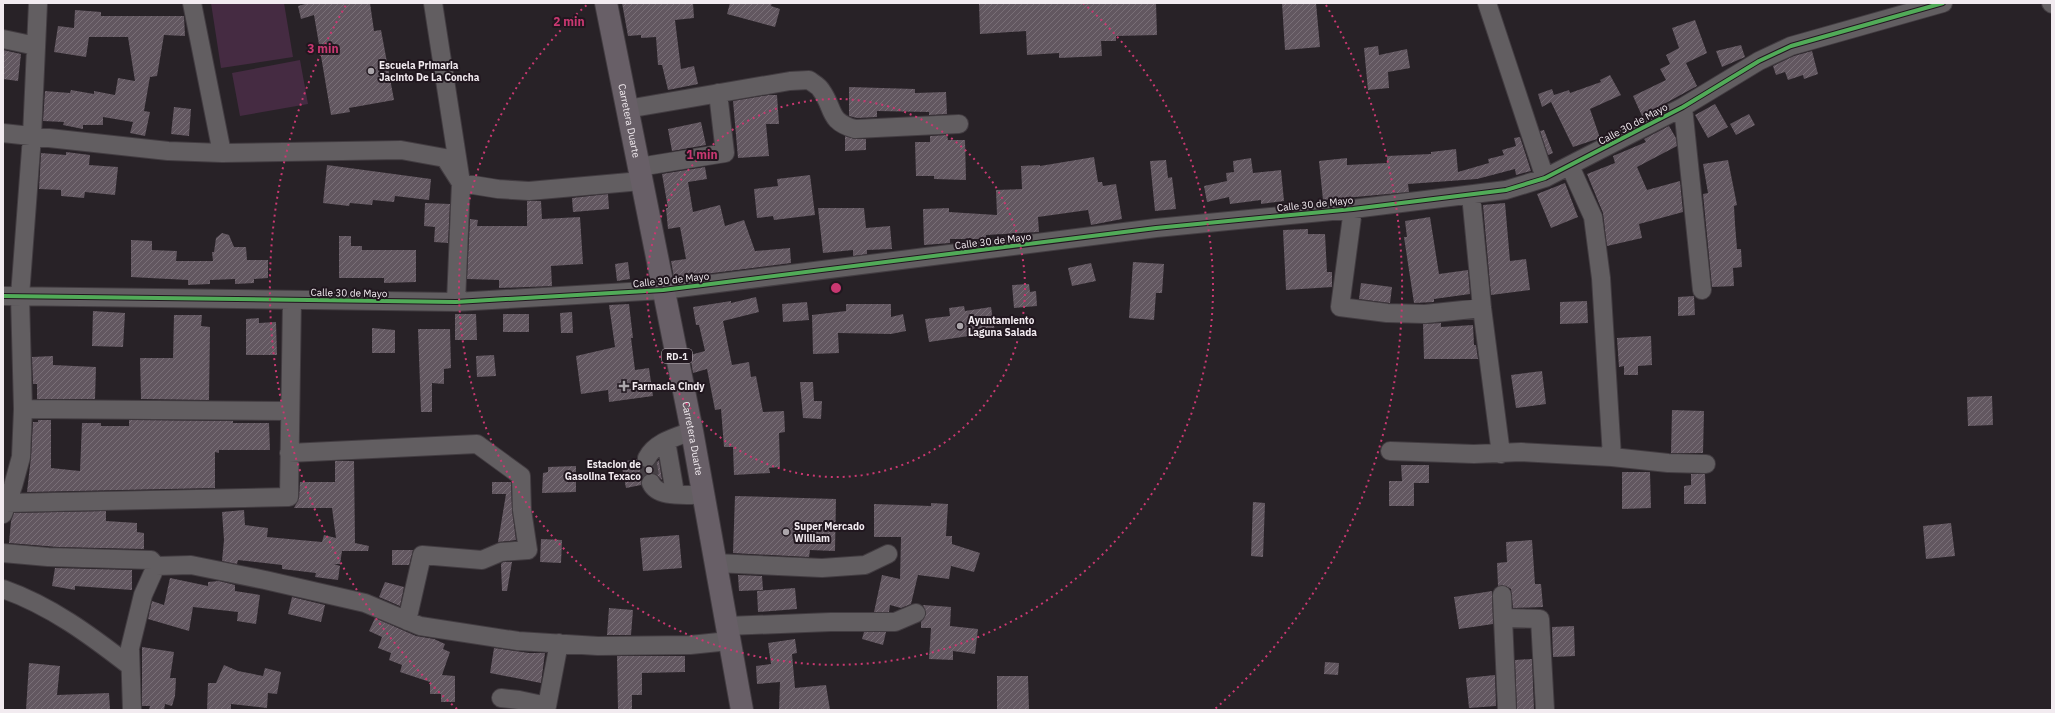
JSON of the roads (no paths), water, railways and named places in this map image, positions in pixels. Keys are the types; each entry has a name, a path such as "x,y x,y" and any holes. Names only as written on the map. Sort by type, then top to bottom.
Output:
{"main road":[{"name":"Carretera Duarte","path":"606,3 692,430 742,710"}],"street":[{"path":"38,3 32,136 11,296 23,409 21,457 13,486 4,508 289,497 292,300"},
{"path":"192,3 222,153"},
{"path":"433,3 461,184 456,302"},
{"path":"1487,3 1545,178"},
{"name":"Calle 30 de Mayo","path":"11,296 456,302 663,290 1156,228 1353,208 1506,190 1545,178 1570,166 1683,107 1759,61 1791,46 1943,3"},
{"path":"3,38 36,46"},
{"path":"627,108 809,80 821,89 832,112 841,126 855,129 959,124"},
{"path":"3,133 168,151 222,153 402,150 444,158 461,184 529,191 640,174 724,153 718,93"},
{"path":"1683,107 1702,290"},
{"path":"1570,166 1593,216 1600,278 1612,457"},
{"path":"1471,194 1482,308 1501,454"},
{"path":"1353,208 1340,307 1387,313 1425,314 1482,308"},
{"path":"23,409 290,411"},
{"path":"647,458 651,450 666,441 692,430"},
{"path":"666,441 675,493"},
{"path":"289,452 477,444 521,476 522,510 528,550 501,552 482,560 422,555 408,621"},
{"path":"1390,451 1501,454 1521,452 1612,457 1668,464 1706,464"},
{"path":"651,483 654,489 661,493 703,494"},
{"path":"3,553 48,557 151,560 156,566"},
{"path":"715,563 822,568 864,565 888,554"},
{"path":"156,566 191,565 264,580 364,603 420,626 518,641 598,646 690,645 728,633 831,622 895,622 916,613"},
{"path":"132,710 130,648 143,595 156,566"},
{"path":"3,588 30,599 71,622 130,666"},
{"path":"1502,595 1507,710"},
{"path":"1503,618 1540,618 1545,710"},
{"path":"501,698 547,706 559,643"}],"tunnel":[{"path":"647,458 651,483"}],"place":[{"name":"Escuela Primaria Jacinto De La Concha","path":"371,71"},
{"name":"Ayuntamiento Laguna Salada","path":"960,326"},
{"name":"Farmacia Cindy","path":"624,386"},
{"name":"Estacion de Gasolina Texaco","path":"649,470"},
{"name":"Super Mercado William","path":"786,532"}]}
